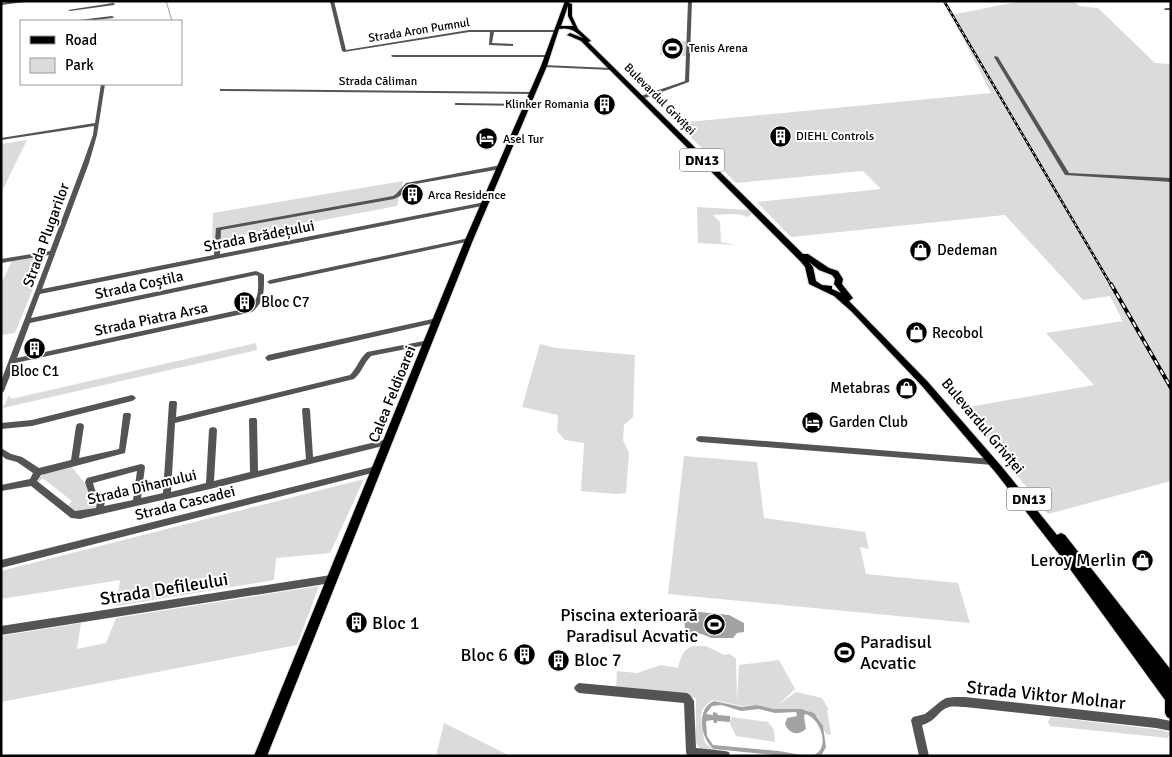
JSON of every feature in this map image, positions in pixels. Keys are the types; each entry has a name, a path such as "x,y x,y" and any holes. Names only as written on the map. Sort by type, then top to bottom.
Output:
{"main road":[{"name":"Calea Feldioarei","path":"260,756 469,240 544,66 558,31 567,1"},
{"path":"567,37 576,33 570,16 571,1"},
{"path":"558,31 568,26 576,29"},
{"name":"Bulevardul Griviței","path":"576,29 611,69 806,263 812,282 841,297 898,354 942,402 1066,554 1171,699"},
{"name":"DN13","path":"558,31 567,37"},
{"name":"Bulevardul Griviței","path":"567,37 587,42 795,246 812,261 826,269"},
{"path":"552,45 559,42"},
{"path":"810,273 815,270 826,269"},
{"name":"DN13","path":"826,269 838,276 840,281 838,284"},
{"path":"824,288 833,287 838,284"},
{"name":"Bulevardul Griviței","path":"838,284 927,378 989,449 1069,548 1171,680"},
{"path":"1171,699 1171,713"}],"street":[{"path":"1,4 31,1"},
{"name":"Strada Aron Pumnul","path":"332,1 344,51 463,32 558,31"},
{"name":"Bulevardul Griviței","path":"643,97 681,86 687,82 690,1"},
{"path":"70,10 113,4"},
{"path":"90,20 112,18"},
{"path":"492,31 490,44 512,45"},
{"path":"423,47 426,38"},
{"path":"393,56 548,56"},
{"path":"996,56 1068,174 1171,180"},
{"path":"544,66 611,69"},
{"name":"Strada Plugarilor","path":"1,391 86,163 97,124 103,85"},
{"name":"Strada Căliman","path":"222,90 533,93"},
{"path":"457,104 528,105"},
{"path":"1,139 97,124"},
{"path":"217,257 218,229 394,197 408,184 501,167"},
{"name":"Strada Brădețului","path":"38,292 485,204"},
{"path":"270,282 469,240"},
{"path":"1,262 52,254"},
{"name":"Strada Coștila","path":"27,321 256,273"},
{"name":"Strada Piatra Arsa","path":"13,361 250,310 260,300 260,275 256,273"},
{"path":"268,358 438,320"},
{"path":"172,421 352,377 358,373 363,359 369,354 429,342"},
{"path":"1,426 32,423 132,398"},
{"path":"167,496 173,403"},
{"path":"306,410 310,461"},
{"path":"1,488 32,482 38,472 122,451 127,415"},
{"path":"253,420 254,475"},
{"path":"75,462 80,426"},
{"name":"Strada Dihamului","path":"210,486 213,430"},
{"path":"700,439 992,462"},
{"name":"Strada Dihamului","path":"32,482 74,515 137,503 388,442"},
{"path":"1,451 38,472"},
{"path":"99,511 101,502 92,492 90,480 141,467 137,503"},
{"name":"Strada Cascadei","path":"1,564 376,469"},
{"name":"Strada Defileului","path":"1,631 331,579"},
{"path":"579,688 687,698 689,701 691,752 725,756"},
{"name":"Strada Viktor Molnar","path":"924,756 916,720 929,718 944,704 954,702 1171,726"},
{"path":"1156,723 1171,713"}],"green space":[{"path":"1022,1 1074,1 1079,6 1098,8 1155,63 1171,64 1171,481 1048,514 963,408 1094,385 1046,333 1123,321 1110,296 1083,300 1005,215 791,237 757,202 881,189 863,171 736,183 677,123 991,93 951,15"},
{"name":"Tenis Arena","path":"661,40 686,41 686,56 660,55"},
{"path":"27,140 1,193 1,144"},
{"path":"403,181 397,206 212,241 213,213"},
{"path":"697,207 749,210 752,214 747,217 735,214 713,215 720,222 721,242 736,245 698,243"},
{"path":"46,256 15,333 1,335 1,284 12,261"},
{"path":"256,343 257,350 3,408 9,395 11,399"},
{"path":"540,344 556,348 635,355 633,417 624,425 623,440 629,453 626,493 581,491 584,443 565,440 557,431 558,415 522,407"},
{"path":"684,456 757,462 764,518 865,532 869,549 860,547 866,574 958,583 970,623 668,594"},
{"path":"71,466 97,498 99,508 76,513 67,506 72,501 45,480 42,479 37,483 39,478 47,472"},
{"path":"364,479 330,553 276,558 274,580 116,606 120,580 1,599 1,571"},
{"path":"319,586 297,645 1,702 1,636 81,623 77,649 106,643 116,618"},
{"path":"693,646 706,646 724,655 730,654 736,659 737,702 739,665 779,660 795,689 778,705 796,692 822,698 829,710 827,710 831,735 826,734 818,717 807,710 774,709 755,705 742,706 713,700 702,710 701,717 704,740 707,745 716,750 702,751 696,743 696,698 616,690 617,671 637,673 661,665 678,668 684,652"},
{"path":"731,717 768,722 774,730 775,742 736,736 730,724"},
{"path":"1051,717 1162,730 1170,733 1168,738 1050,726 1048,722"},
{"path":"444,723 510,756 436,756"}],"shaded area":[{"name":"Piscina exterioară Paradisul Acvatic","path":"690,611 729,615 744,623 744,632 737,633 733,638 711,638 702,634 689,633 685,629 684,616"},
{"path":"714,701 742,707 756,705 774,709 801,709 814,713 823,726 826,747 821,756 810,756 821,749 823,742 820,728 811,717 805,714 806,729 800,733 794,733 785,724 787,718 797,716 796,712 775,713 759,709 741,711 722,705 712,706 706,714 713,715 713,712 718,715 730,716 730,722 717,721 717,723 714,723 713,720 706,721 707,736 713,745 779,751 807,756 784,756 714,749 709,744 703,731 702,717 704,710"}],"waterway":[{"path":"166,1 172,20"}],"railway":[{"path":"944,1 1111,285"},
{"path":"1111,284 1171,388"}],"place":[{"name":"Tenis Arena","path":"673,48"},
{"name":"Klinker Romania","path":"605,104"},
{"name":"DIEHL Controls","path":"780,136"},
{"name":"Asel Tur","path":"487,139"},
{"name":"Arca Residence","path":"412,195"},
{"name":"Dedeman","path":"921,250"},
{"name":"Bloc C7","path":"245,302"},
{"name":"Recobol","path":"916,333"},
{"name":"Bloc C1","path":"35,348"},
{"name":"Metabras","path":"906,388"},
{"name":"Garden Club","path":"813,422"},
{"name":"Leroy Merlin","path":"1142,560"},
{"name":"Bloc 1","path":"356,623"},
{"name":"Piscina exterioară Paradisul Acvatic","path":"714,625"},
{"name":"Paradisul Acvatic","path":"844,652"},
{"name":"Bloc 6","path":"524,655"},
{"name":"Bloc 7","path":"558,660"}]}
